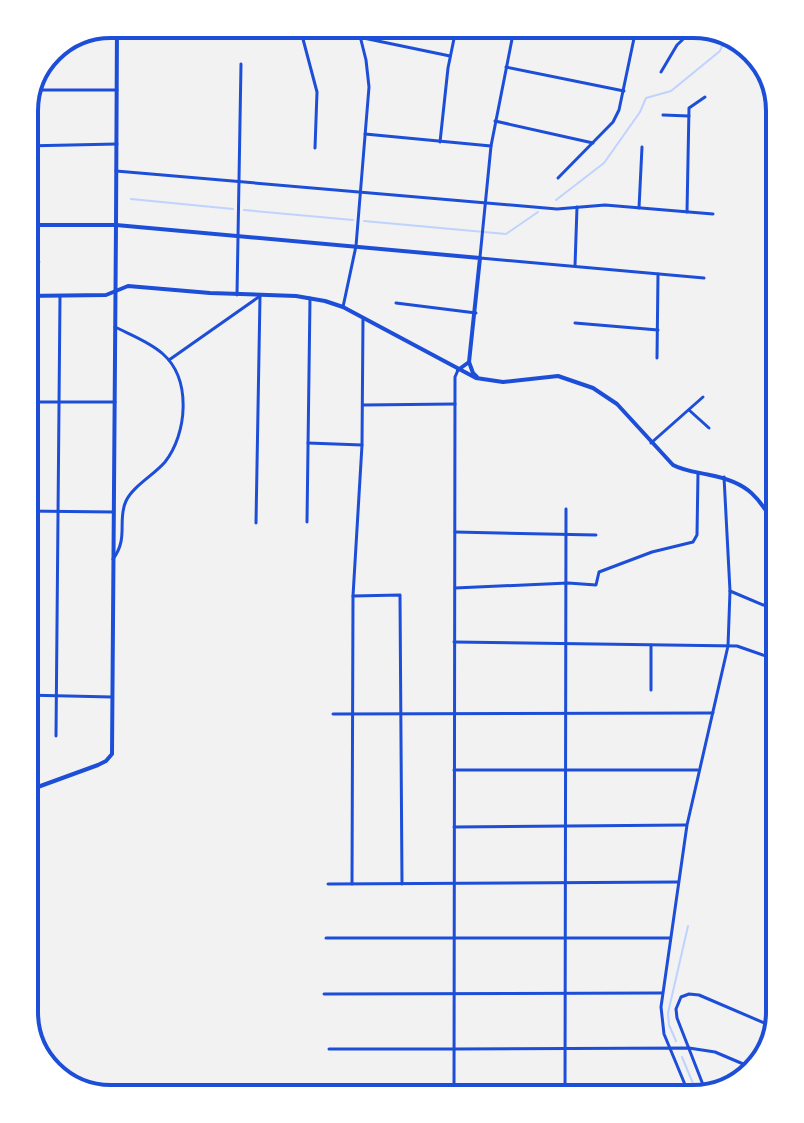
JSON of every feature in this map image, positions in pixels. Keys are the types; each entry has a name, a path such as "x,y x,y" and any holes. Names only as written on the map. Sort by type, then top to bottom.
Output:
{"main road":[{"path":"38,787 98,765 112,754 117,38"},
{"path":"38,225 116,225 480,258 469,362 473,373 481,379"},
{"path":"38,296 106,295 128,286 310,298 343,307 458,370 481,379 503,382 558,376 582,382 617,404 673,465 724,477 753,492 766,512"},
{"path":"458,370 469,362"}],"street":[{"path":"302,38 317,92 315,148"},
{"path":"343,307 356,246 369,78 360,38"},
{"path":"365,38 450,56"},
{"path":"440,142 454,38"},
{"path":"512,38 491,146 480,258 704,278"},
{"path":"558,178 613,122 624,91 634,38"},
{"path":"661,72 684,38"},
{"path":"237,295 241,64"},
{"path":"506,67 624,91"},
{"path":"41,90 117,90"},
{"path":"687,212 689,108 705,97"},
{"path":"663,115 689,116"},
{"path":"495,121 593,143"},
{"path":"365,134 491,146"},
{"path":"38,146 117,144"},
{"path":"639,208 642,147"},
{"path":"116,171 557,209 605,205 713,214"},
{"path":"575,266 577,207"},
{"path":"657,358 658,274"},
{"path":"56,736 60,296"},
{"path":"169,360 260,296"},
{"path":"256,523 260,296"},
{"path":"307,522 310,298"},
{"path":"396,303 476,313"},
{"path":"352,884 353,596 362,445 363,318"},
{"path":"575,323 658,330"},
{"path":"113,559 122,544 127,498 167,459 181,430 184,413 169,360 151,346 115,327"},
{"path":"454,1085 455,377 458,370"},
{"path":"651,443 703,397"},
{"path":"38,402 115,402"},
{"path":"363,405 455,404"},
{"path":"689,410 709,428"},
{"path":"308,443 362,445"},
{"path":"455,588 568,583 596,585 599,572 646,554 693,542 697,535 698,472"},
{"path":"685,1085 661,1022 662,993 687,825 728,646 730,591 724,477"},
{"path":"565,1085 566,509"},
{"path":"38,511 114,512"},
{"path":"455,532 596,535"},
{"path":"730,591 766,606"},
{"path":"353,596 400,595 402,884"},
{"path":"454,642 728,646 746,648 766,656"},
{"path":"651,645 651,690"},
{"path":"38,695 112,697"},
{"path":"333,714 714,713"},
{"path":"454,770 700,770"},
{"path":"454,827 687,825"},
{"path":"328,884 678,882"},
{"path":"326,938 670,938"},
{"path":"324,994 662,993"},
{"path":"703,1084 676,1013 681,997 699,995 765,1023"},
{"path":"329,1049 689,1048 715,1052 744,1065"}],"waterway":[{"path":"556,200 604,163 640,112 646,98 671,91 720,51 723,45"},
{"path":"131,199 233,209"},
{"path":"244,210 353,220"},
{"path":"364,221 506,234 538,212"},
{"path":"676,1041 668,1013 688,926"},
{"path":"682,1057 694,1085"}]}
